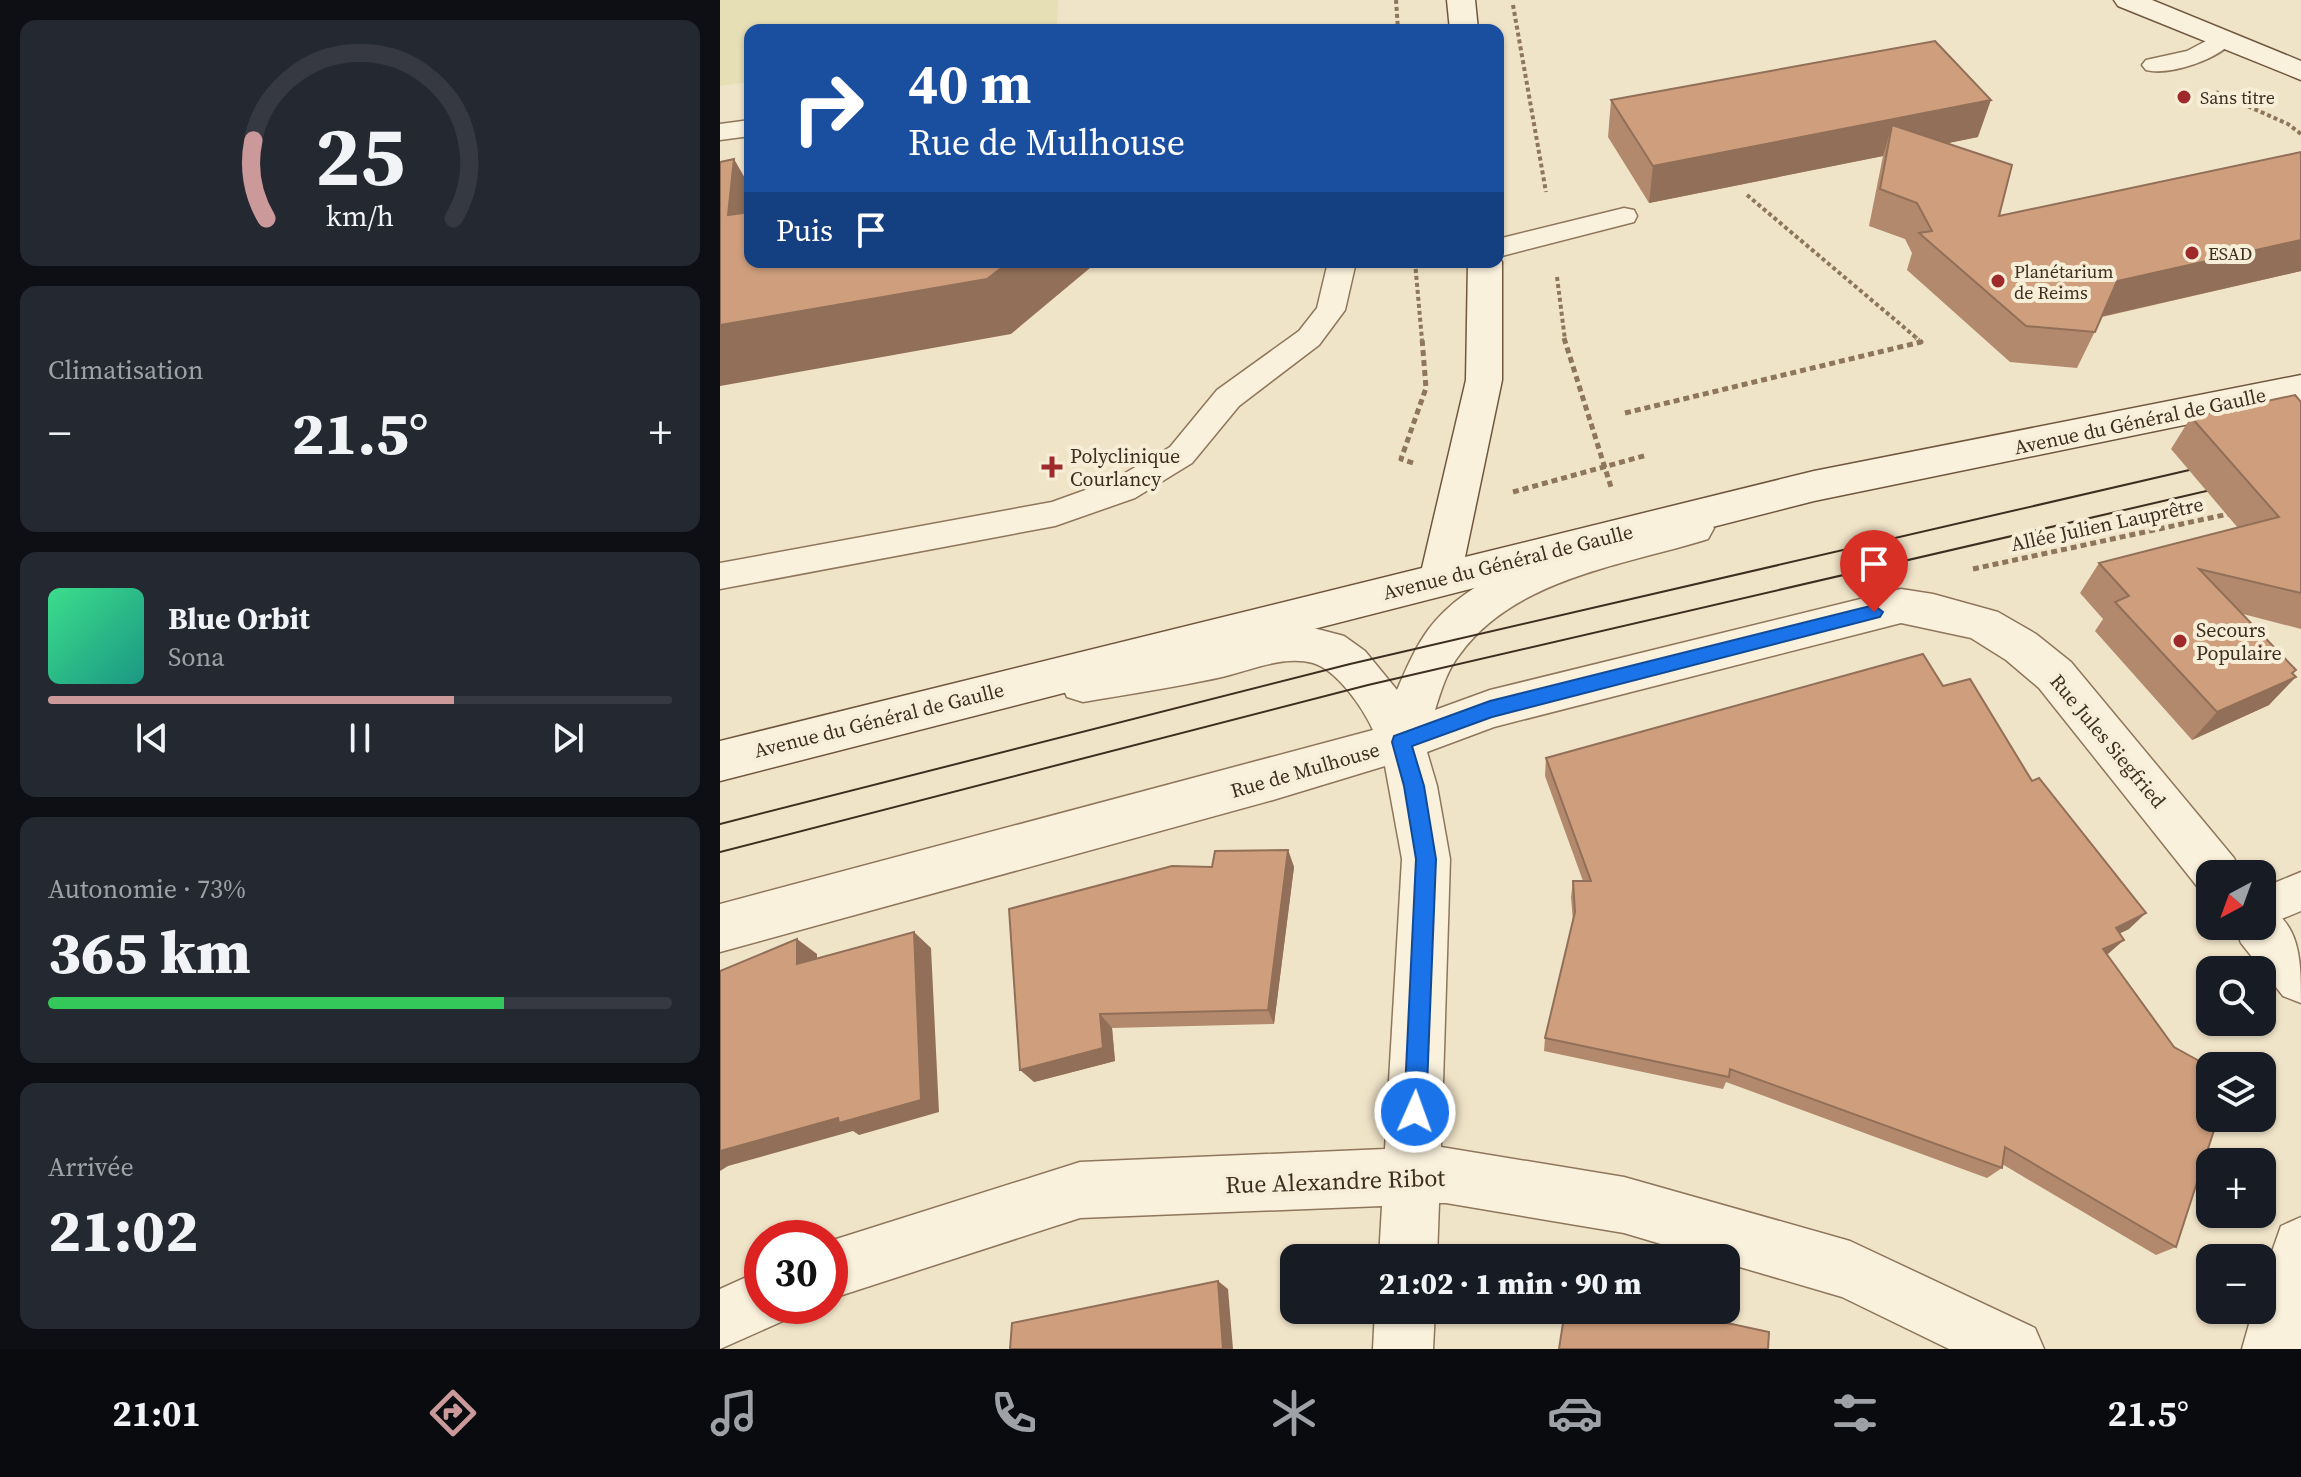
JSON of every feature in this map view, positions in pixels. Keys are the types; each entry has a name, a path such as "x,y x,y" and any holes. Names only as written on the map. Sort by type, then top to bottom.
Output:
{"street":[{"path":"1461,0 1463,24"},
{"path":"2128,0 2301,71"},
{"path":"2179,0 2301,49"},
{"path":"1440,579 1484,380 1485,268"},
{"name":"Avenue du Général de Gaulle","path":"720,761 1814,486 2301,388"},
{"path":"1401,742 1444,641 1467,615 1496,593 1814,486"},
{"name":"Rue de Mulhouse","path":"720,928 1273,780 1401,742 1490,709 1901,606 1983,624"},
{"name":"Rue Jules Siegfried","path":"1983,624 2021,647 2055,675 2206,860"},
{"path":"849,728 1222,659 1271,646 1302,643 1329,649 1350,664 1386,709 1401,742 1414,786 1426,859 1409,1244"},
{"path":"2270,940 2301,978"},
{"name":"Rue Alexandre Ribot","path":"848,1264 1080,1190 1446,1175 1624,1205 1835,1265 2014,1349"},
{"path":"2272,1349 2301,1246"},
{"path":"720,1319 744,1308"},
{"path":"1403,1349 1404,1324"}],"lane":[{"path":"2154,65 2194,57 2223,39"},
{"path":"720,132 744,129"},
{"path":"1504,246 1624,216"},
{"path":"720,576 1055,514 1124,489 1181,455 1228,398 1309,338 1331,310 1341,268"},
{"path":"2276,902 2301,891"}],"path":[{"path":"1396,0 1398,24"},
{"path":"2154,65 2288,124 2301,134"},
{"path":"1625,413 1921,342 1747,195"},
{"path":"1416,268 1426,388 1401,459 1461,492 1647,455"},
{"name":"Allée Julien Lauprêtre","path":"1964,571 2239,512"}],"shaded area":[{"path":"720,0 1058,0 1057,24 744,24 744,83 720,86"}],"building":[{"path":"1935,41 1991,100 1653,166 1611,100"},
{"path":"1892,125 2012,165 1999,216 2301,152 2301,240 2117,281 2095,332 2026,326 1919,233 1932,231 1917,203 1880,189"},
{"path":"734,159 728,215 744,213 744,268 1001,268 987,279 720,325 720,162"},
{"path":"2295,395 2301,402 2301,593 2199,569 2296,670 2292,673 2296,677 2217,712 2115,602 2129,596 2099,563 2279,517 2191,417"},
{"path":"1923,654 1943,686 1970,679 2032,781 2039,778 2146,913 2116,928 2124,940 2103,949 2174,1047 2196,1059 2196,1132 2213,1132 2208,1148 2196,1148 2196,1186 2176,1247 2005,1147 2002,1168 1730,1069 1729,1077 1545,1038 1575,912 1573,881 1591,881 1546,758"},
{"path":"1288,850 1268,1010 1100,1014 1103,1048 1020,1070 1009,909 1172,866 1212,867 1215,851"},
{"path":"914,932 921,1100 839,1123 838,1118 720,1151 720,971 797,939 797,964"},
{"path":"1218,1281 1223,1349 1010,1349 1012,1323"},
{"path":"1563,1324 1732,1324 1769,1332 1768,1349 1559,1349"}],"tram line":[{"path":"720,824 1350,664 2211,465"},
{"path":"720,852 1368,685 2228,486"}],"place":[{"name":"Sans titre","path":"2184,97"},
{"name":"ESAD","path":"2192,253"},
{"name":"Planétarium de Reims","path":"1998,281"},
{"name":"Polyclinique Courlancy","path":"1052,467"},
{"name":"Secours Populaire","path":"2180,641"}],"route":[{"path":"1415,1112 1426,859 1414,786 1401,742 1490,709 1874,612"}]}
